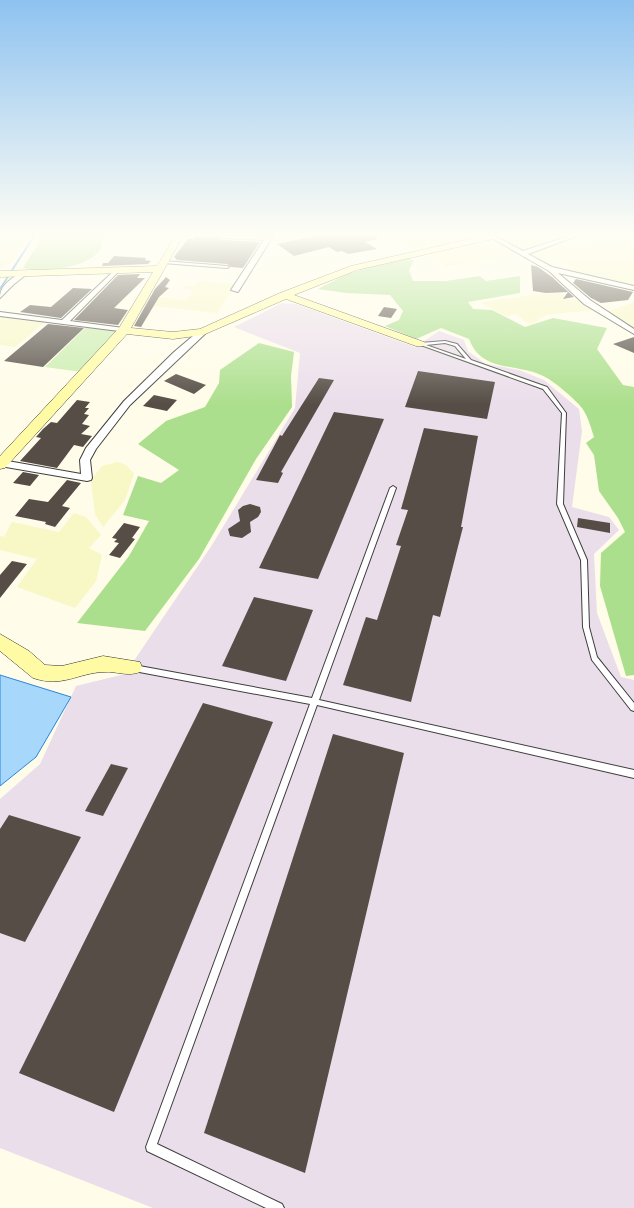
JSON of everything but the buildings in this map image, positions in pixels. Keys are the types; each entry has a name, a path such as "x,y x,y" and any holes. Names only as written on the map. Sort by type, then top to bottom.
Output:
{"street":[{"path":"64,322 94,292"},
{"path":"1,464 124,330 146,292"},
{"path":"0,314 173,336 192,335 203,332 291,292"},
{"path":"576,292 587,302 634,332"},
{"path":"284,295 420,344"},
{"path":"1,464 87,478 85,460 97,441 127,403 147,382 203,332"},
{"path":"0,641 22,656 40,672 62,674 103,664 133,667"}],"lane":[{"path":"420,344 445,342 456,345 471,362"},
{"path":"420,344 545,388 564,413 560,504 584,560 586,627 594,658 634,708"},
{"path":"278,1208 151,1147 392,488"},
{"path":"133,667 315,702 634,774"}],"shaded area":[{"path":"282,303 296,304 415,347 439,331 464,340 468,351 486,364 519,370 544,380 579,409 582,431 572,507 609,517 619,530 594,554 597,613 621,677 634,680 634,1208 153,1208 0,1148 0,799 40,764 76,686 125,674 212,545 295,408 300,353 234,327"}],"green space":[{"path":"192,292 231,292 217,313 144,305 146,300 154,301 156,297 186,300"},
{"path":"342,292 520,292 468,302 473,309 492,310 525,327 553,318 607,328 597,349 623,385 634,387 634,675 626,676 600,586 601,553 625,532 618,518 599,491 594,455 586,443 594,437 588,418 582,408 566,392 547,378 525,370 492,363 483,358 475,350 469,339 441,328 416,339 385,326 399,320 403,311 390,295"},
{"path":"544,293 561,293 568,300 579,299 593,310 546,315 532,324 525,322 517,314 507,316 481,302"},
{"path":"634,302 634,329 606,312"},
{"path":"0,316 45,322 15,347 0,345"},
{"path":"86,327 118,331 82,372 45,367"},
{"path":"259,343 294,352 291,376 292,407 256,459 199,559 145,631 77,623 129,556 149,521 123,515 138,476 161,483 179,470 138,444 166,421 205,407 219,383 220,370"},
{"path":"118,462 126,465 134,474 125,500 103,527 95,514 91,480 102,466"},
{"path":"74,513 86,517 101,535 89,548 102,555 96,581 75,608 17,587 37,559 0,550 0,536 4,537 12,522 59,532"}],"water":[{"path":"0,675 71,697 36,757 0,786"}]}
